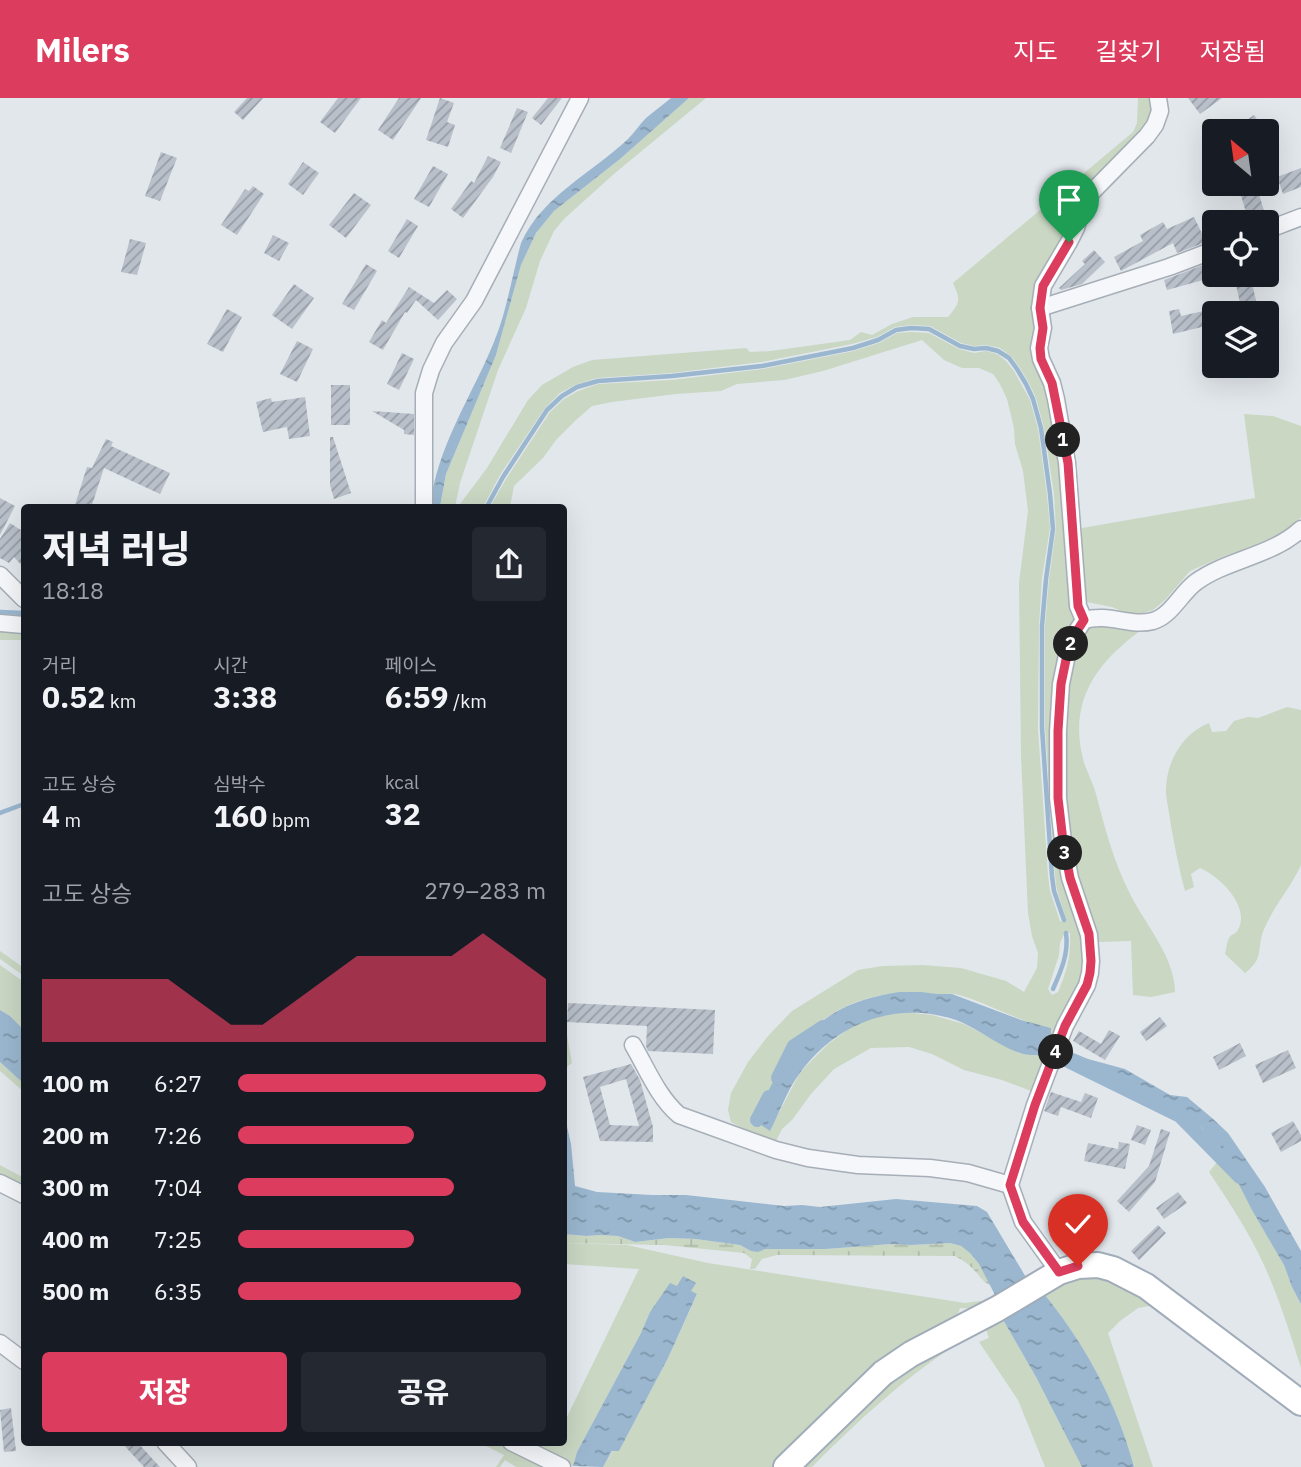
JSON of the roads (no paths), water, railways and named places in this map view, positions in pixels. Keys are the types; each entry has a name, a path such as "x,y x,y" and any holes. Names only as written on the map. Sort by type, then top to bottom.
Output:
{"main road":[{"path":"786,1467 883,1373 911,1354 1050,1278 1078,1266 1098,1265 1128,1276 1172,1305 1301,1403"}],"street":[{"path":"424,504 424,393 431,370 444,343 474,301 580,98"},
{"path":"1084,620 1078,606 1068,463 1052,383 1041,359 1043,328 1040,308 1043,286 1069,242 1091,193 1155,125 1160,111 1158,98"},
{"path":"1279,225 1301,217"},
{"path":"1040,308 1202,255"},
{"path":"1050,1278 1023,1222 1010,1185 1035,1105 1065,1026 1087,985 1091,961 1089,934 1070,878 1058,798 1061,684 1068,650 1084,620 1097,617 1144,623 1157,620 1196,582 1281,544 1301,529"},
{"path":"0,575 21,596"},
{"path":"0,623 21,625"},
{"path":"633,1045 668,1105 679,1115 776,1150 808,1158 858,1165 930,1168 968,1173 1010,1185"},
{"path":"0,1182 21,1193"},
{"path":"0,1343 21,1359"},
{"path":"169,1446 188,1467"},
{"path":"519,1446 562,1467"}],"water":[{"path":"671,98 689,98 620,159 554,211 536,233 521,265 496,355 446,474 441,504 431,504 439,464 447,443 499,330 521,243 530,226 555,198 628,139 646,118"},
{"path":"899,992 952,994 1021,1020 1051,1028 1051,1039 1054,1041 1049,1056 1017,1052 956,1020 934,1014 911,1013 869,1020 831,1041 815,1056 795,1080 770,1131 761,1125 766,1114 762,1111 773,1082 816,1027 847,1006"},
{"path":"0,1010 21,1027 21,1081 0,1062"},
{"path":"1064,1049 1125,1069 1170,1095 1187,1097 1228,1133 1265,1187 1301,1251 1301,1304 1284,1265 1232,1171 1202,1128 1163,1103 1140,1096 1097,1074 1059,1060"},
{"path":"567,1126 575,1186 597,1192 686,1195 784,1206 820,1207 896,1199 977,1206 987,1212 1030,1284 997,1303 979,1264 961,1246 950,1243 765,1249 758,1252 740,1245 696,1239 669,1238 635,1242 618,1236 567,1234"},
{"path":"683,1276 696,1283 691,1291 697,1294 668,1358 619,1451 612,1451 603,1467 573,1466 577,1452 650,1312 670,1283 677,1286"},
{"path":"1040,1289 1070,1329 1097,1373 1118,1419 1134,1467 1082,1467 1036,1377 998,1311"}],"waterway":[{"path":"488,504 547,410 577,387 598,381 762,366 853,348 878,340 896,330 911,328 929,329 960,346 986,348 1009,358 1033,399 1041,428 1050,494 1053,529 1042,626 1042,728 1052,876 1064,920"},
{"path":"0,612 21,613"},
{"path":"0,813 21,805"},
{"path":"1053,989 1065,955 1066,933"},
{"path":"778,1078 794,1046 823,1027"},
{"path":"1064,1059 1180,1116 1240,1177"},
{"path":"757,1120 769,1097"}]}
